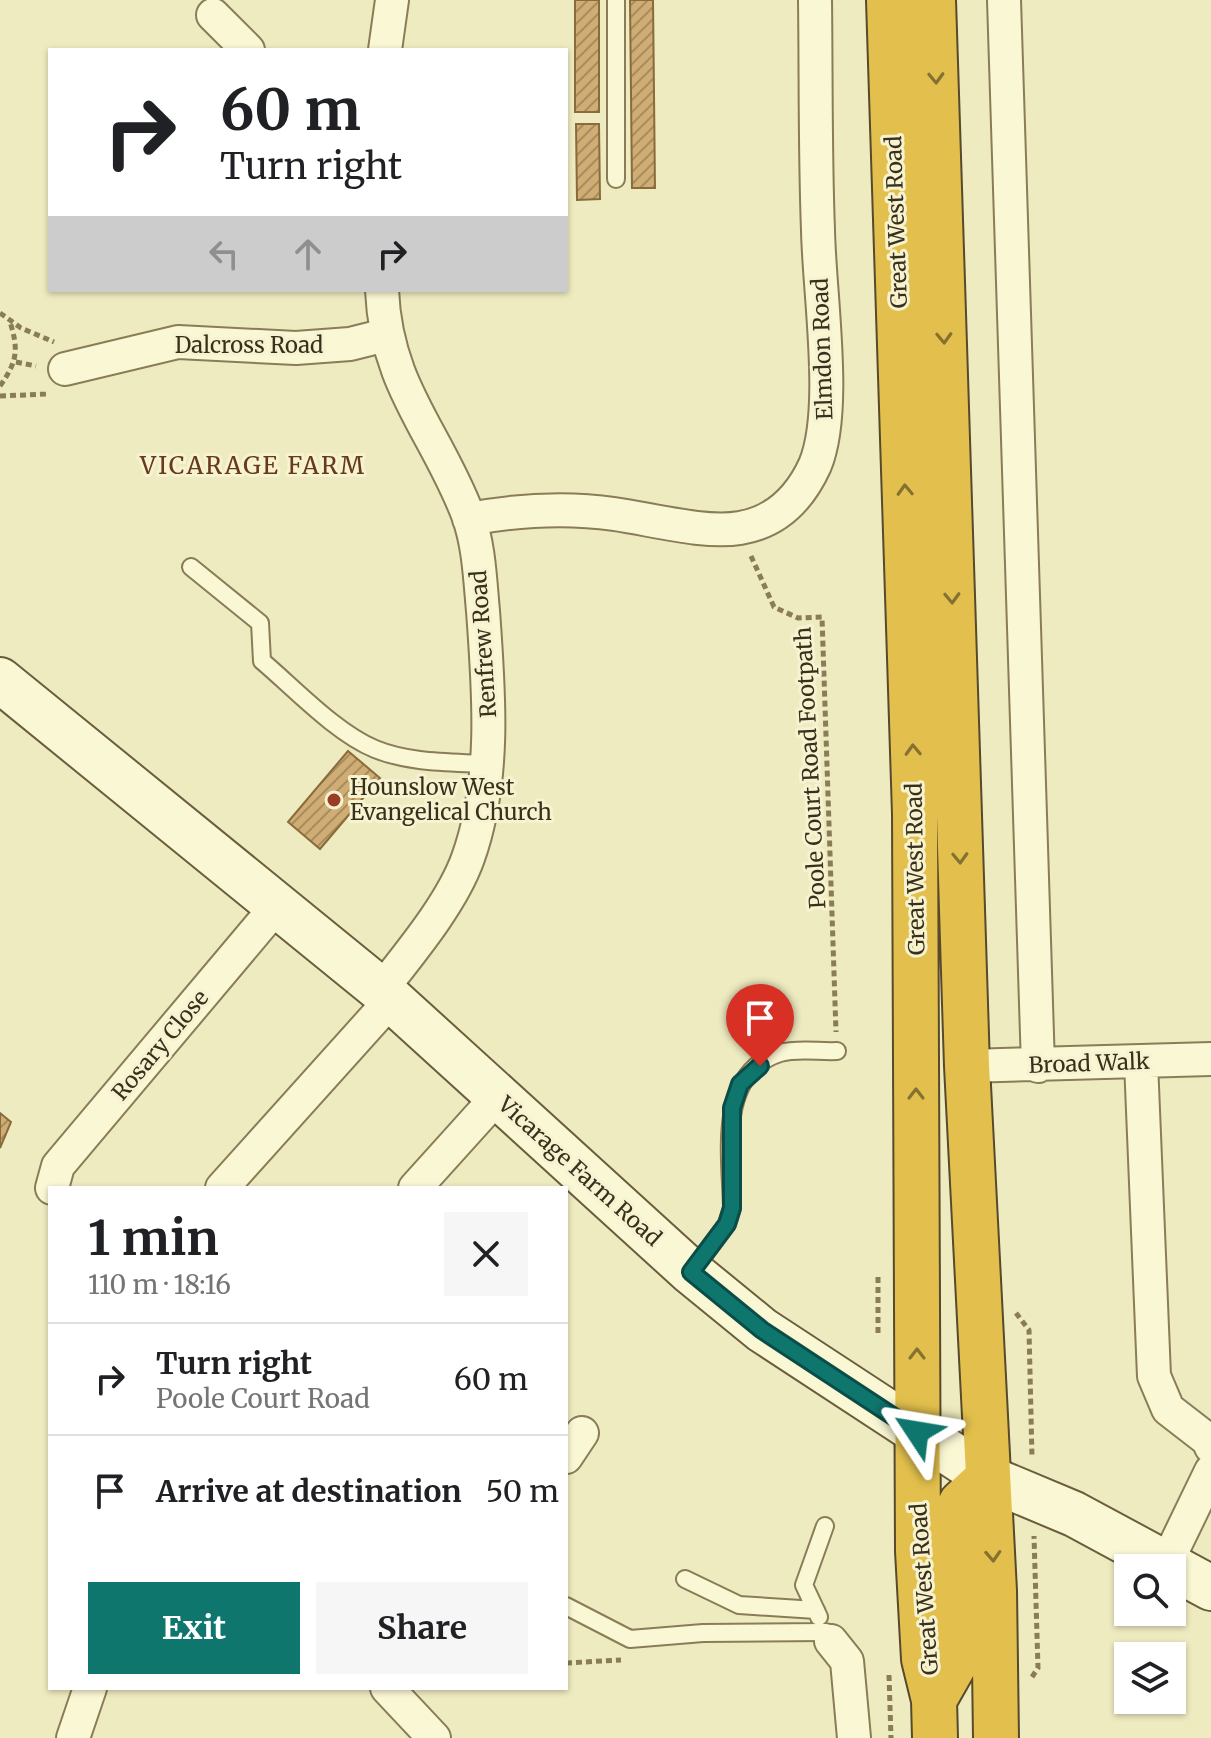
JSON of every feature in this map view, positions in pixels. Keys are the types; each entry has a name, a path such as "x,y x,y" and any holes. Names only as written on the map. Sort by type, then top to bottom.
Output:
{"highway":[{"name":"Great West Road","path":"889,0 915,814 917,1432 923,1643 934,1719"},
{"name":"Great West Road","path":"933,0 967,1066 994,1591 996,1738"},
{"path":"934,1719 958,1658 955,1517 961,1503 988,1478"}],"street":[{"path":"385,48 392,0"},
{"name":"Elmdon Road","path":"469,519 554,509 727,530 769,520 795,498 814,466 824,433 815,0"},
{"path":"1004,0 1038,1066"},
{"path":"206,8 246,48"},
{"name":"Renfrew Road","path":"224,1186 386,995 467,861 480,814 489,730 480,568 469,519 393,365 386,335 382,292"},
{"name":"Dalcross Road","path":"65,369 178,342 296,348 350,344 386,335"},
{"name":"Vicarage Farm Road","path":"0,680 386,995 691,1272 762,1330 988,1478 1074,1514 1148,1554"},
{"name":"Rosary Close","path":"52,1186 58,1166 276,907"},
{"name":"Broad Walk","path":"967,1066 1211,1059"},
{"path":"1141,1062 1154,1376 1168,1409 1208,1440 1211,1447"},
{"path":"417,1186 498,1096"},
{"path":"1171,1554 1211,1471"},
{"name":"Vicarage Farm Road","path":"1186,1575 1211,1588"},
{"path":"829,1637 847,1661 854,1738"},
{"path":"73,1738 89,1690"},
{"path":"389,1690 434,1738"}],"lane":[{"path":"616,0 616,179"},
{"path":"191,567 260,623 262,661 350,735 374,749 406,758 485,764"},
{"path":"691,1272 727,1224 732,1208 732,1108 740,1084 781,1053 837,1051"},
{"path":"568,1607 630,1639 703,1633 829,1637 804,1585 825,1526"},
{"path":"685,1579 739,1605 816,1610"}],"path":[{"path":"0,313 10,321 53,338 65,369 54,394 0,396"},
{"path":"0,386 16,362 18,345 10,321"},
{"name":"Poole Court Road Footpath","path":"743,528 756,573 774,607 798,618 822,617 837,1051"},
{"path":"1029,1330 1033,1468"},
{"path":"1034,1531 1038,1668"}],"building":[{"path":"575,0 599,0 599,112 575,112"},
{"path":"630,0 653,0 655,188 632,188"},
{"path":"576,124 599,124 600,199 577,200"},
{"name":"Hounslow West Evangelical Church","path":"348,751 380,778 320,849 288,822"},
{"path":"0,1113 11,1122 0,1148"}],"place":[{"name":"Hounslow West Evangelical Church","path":"334,800"}],"district":[{"name":"VICARAGE FARM","path":"253,465"}],"route":[{"path":"760,1066 740,1084 732,1108 732,1208 727,1224 691,1272 762,1330 917,1432"}]}
